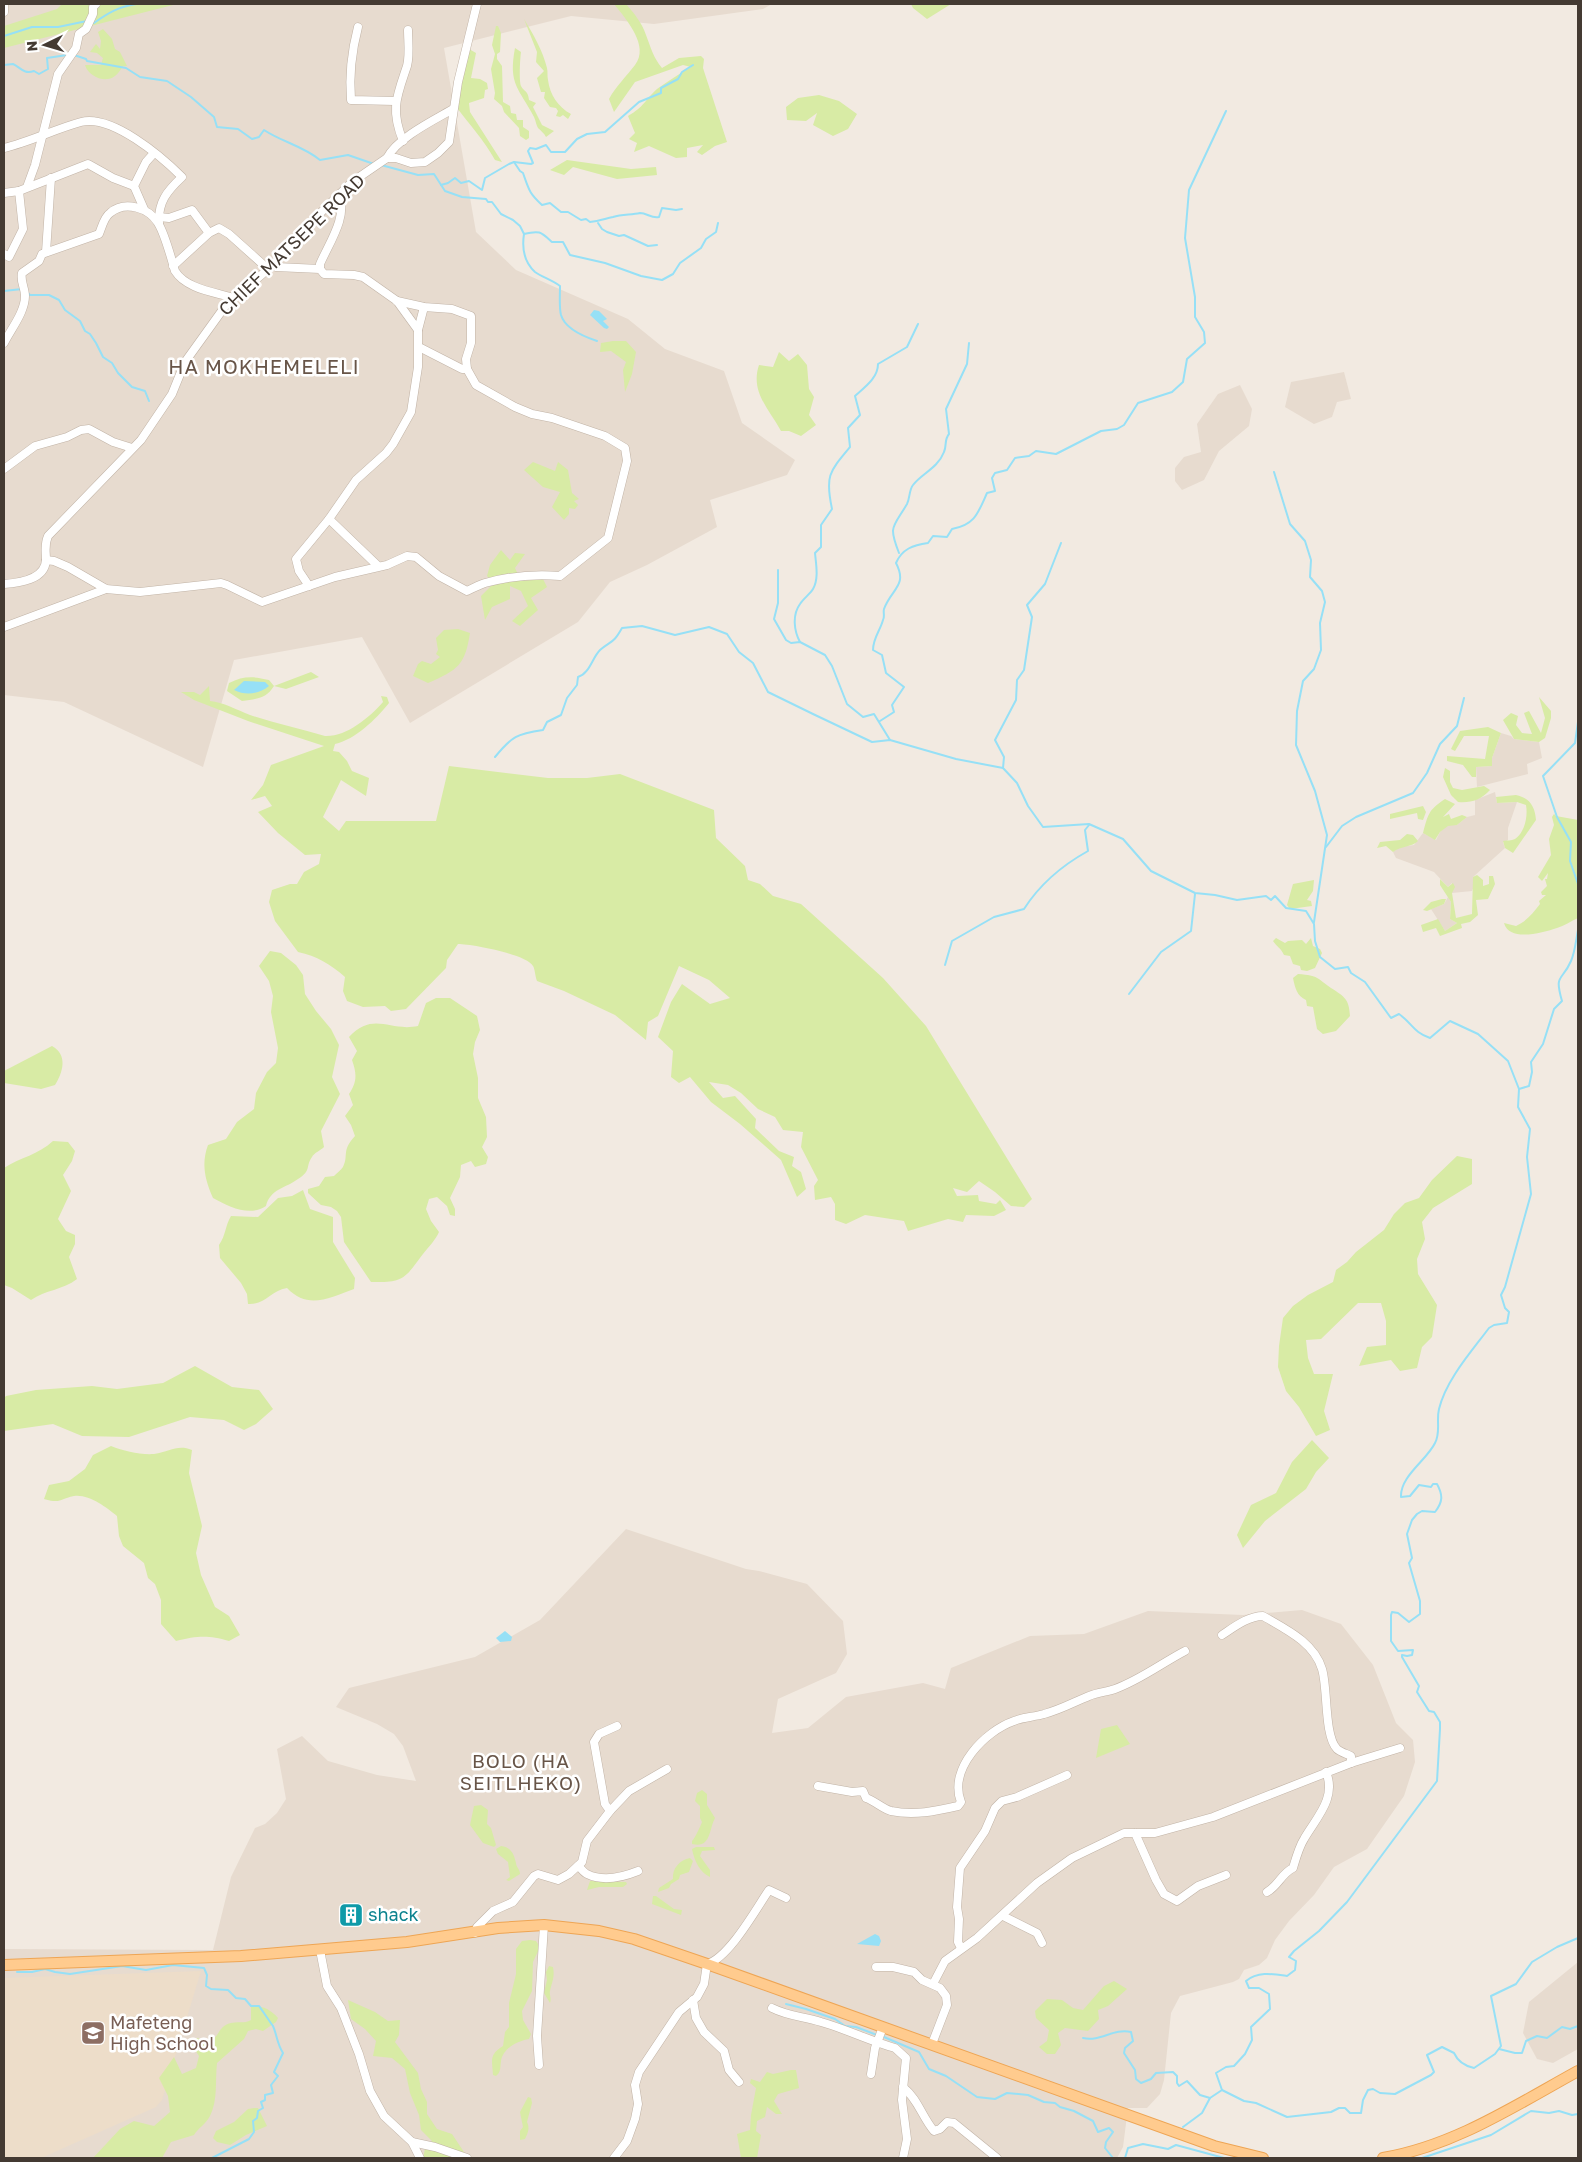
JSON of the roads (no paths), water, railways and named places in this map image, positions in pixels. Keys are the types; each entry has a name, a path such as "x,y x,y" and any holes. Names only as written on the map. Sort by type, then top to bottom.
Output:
{"main road":[{"path":"4,1965 196,1959 320,1950 407,1942 498,1928 544,1925 599,1931 634,1939 707,1964 1214,2146 1264,2158"},
{"path":"1383,2158 1421,2149 1453,2138 1578,2071"}],"street":[{"path":"4,4 4,12"},
{"path":"27,188 35,165 58,74 76,48 79,34 86,28 94,14 93,7 96,4"},
{"path":"387,158 396,158 411,163 425,162 438,153 448,142 458,82 477,4"},
{"path":"358,27 353,44 351,100 395,101"},
{"path":"403,141 399,130 395,101 407,64 408,30"},
{"name":"CHIEF MATSEPE ROAD","path":"46,560 45,544 48,536 141,440 160,415 185,362 226,305 271,267 301,232 352,182 387,158 390,152 403,141 453,109"},
{"path":"4,148 81,122 95,121 107,124 140,141 169,163 182,177 166,194 159,211 159,220 178,277 197,287 234,298"},
{"path":"134,186 146,162 154,153"},
{"path":"4,193 19,191 88,164 113,178 134,186 144,209"},
{"path":"46,252 51,178"},
{"path":"4,254 9,257 23,229 19,191"},
{"path":"339,194 343,203 342,213 320,264 320,269 324,274 363,277 397,301 418,330"},
{"path":"4,343 24,305 22,273 39,261 42,254 99,234 110,212 135,206 144,209 159,220 192,210 209,233"},
{"path":"173,266 209,233 219,228 271,267 320,269"},
{"path":"4,584 32,578 44,568 46,560 68,567 106,589 140,592 221,584 228,585 262,602 404,557 413,556 446,581 467,591 483,583 511,577 539,574 560,576 608,538 627,461 625,448 605,436 515,407 476,385 467,369 466,360 471,343 471,316 452,309 424,307 397,301"},
{"path":"309,586 299,571 296,559 329,519 356,480 386,453 408,421 418,367 418,330 424,307"},
{"path":"419,347 467,369"},
{"path":"4,469 35,446 67,437 81,430 89,430 113,442 132,448"},
{"path":"329,519 378,566"},
{"path":"4,627 106,589"},
{"path":"1222,1635 1256,1616 1262,1616 1295,1633 1314,1655 1322,1669 1330,1735 1337,1749 1351,1756 1351,1763"},
{"path":"818,1786 852,1792 863,1791 866,1798 889,1810 928,1813 958,1806 960,1802 958,1796 960,1773 972,1752 996,1732 1014,1721 1043,1715 1091,1695 1116,1689 1164,1664 1185,1650"},
{"path":"610,1811 605,1804 594,1742 599,1734 617,1726"},
{"path":"934,1984 945,1960 977,1938 1037,1883 1072,1858 1124,1833 1155,1833 1213,1817 1326,1772 1400,1748"},
{"path":"475,1932 477,1927 493,1911 513,1902 534,1876 538,1874 558,1880 578,1866 582,1862 587,1841 610,1811 630,1791 667,1769"},
{"path":"1267,1892 1273,1889 1287,1870 1293,1868 1304,1839 1319,1818 1326,1804 1330,1782 1326,1772"},
{"path":"961,1948 958,1942 959,1920 956,1906 960,1868 985,1831 995,1808 1002,1801 1017,1797 1067,1775"},
{"path":"1135,1833 1164,1894 1177,1901 1198,1886 1226,1875"},
{"path":"578,1866 587,1874 612,1878 623,1877 638,1871"},
{"path":"614,2158 626,2141 635,2119 638,2104 636,2084 639,2072 679,2012 694,2000 704,1984 707,1964 714,1962 734,1943 770,1890 786,1898"},
{"path":"1003,1916 1037,1933 1042,1942"},
{"path":"539,2065 537,2042 544,1925"},
{"path":"320,1950 327,1986 346,2021 370,2090 384,2116 412,2142 420,2158"},
{"path":"876,1967 914,1972 922,1980 940,1988 946,1996 947,2005 932,2044"},
{"path":"694,2000 696,2018 704,2032 724,2051 729,2070 739,2082"},
{"path":"772,2008 797,2018 819,2021 895,2048 906,2058 903,2088 903,2119 907,2139 903,2158"},
{"path":"871,2074 883,2027"},
{"path":"903,2088 919,2106 927,2124 934,2131 940,2129 947,2122 954,2123 997,2158"},
{"path":"412,2142 435,2147 466,2158"}],"water":[{"path":"594,310 599,311 607,319 603,321 609,327 607,329 590,315"},
{"path":"244,681 265,682 269,686 261,691 252,693 234,690"},
{"path":"505,1631 512,1637 511,1641 500,1642 496,1638"},
{"path":"875,1934 879,1936 881,1941 879,1946 857,1944"}],"waterway":[{"path":"92,22 94,23 118,9 136,4"},
{"path":"4,36 32,27 58,27 87,21"},
{"path":"4,65 13,64 27,72 34,71 39,74 48,69 47,58 67,55"},
{"path":"74,55 87,61 126,68 140,77 167,81 191,97 214,117 217,127 238,129 252,139 259,137 264,130 307,151 320,160 348,155 374,164"},
{"path":"441,185 455,178 461,183 469,181 482,190 485,178 509,164 514,162 533,163 528,151 530,148 536,149 546,145 551,152 565,152 577,139 587,134 605,132 639,102 661,93 661,88 678,79 682,72 693,65"},
{"path":"880,721 894,712 892,705 904,687 886,673 882,655 873,650 875,638 884,619 884,609 899,582 900,577 896,563 901,554 913,547 928,543 933,536 947,537 952,529 971,521 978,512 987,493 995,491 992,478 995,473 1007,470 1015,458 1029,456 1036,451 1056,454 1101,431 1117,429 1124,425 1138,403 1172,392 1183,382 1187,359 1205,343 1204,332 1195,317 1195,297 1185,238 1189,190 1226,111"},
{"path":"514,162 523,173 532,194 542,205 550,203 561,212 568,212 581,220 599,221 620,215 640,213 659,217 662,208 682,209"},
{"path":"381,165 418,175 434,174 445,191 462,197 486,199 488,202 492,202 501,214 520,226 524,234 540,233 552,242 563,242 570,255 605,263 641,276 662,280 673,274 680,263 701,248 706,239 716,232 718,223"},
{"path":"598,223 607,232 619,236 624,235 648,246 657,245"},
{"path":"524,234 523,244 528,264 535,272 560,286 560,308 563,320 576,332 597,341"},
{"path":"4,291 22,289"},
{"path":"28,293 30,295 49,295 59,300 65,310 80,321 85,331 90,334 96,343 103,357 112,363 118,373 132,387 145,391 149,401"},
{"path":"800,642 795,628 797,608 815,585 817,571 815,553 821,547 821,525 832,509 829,489 830,475 850,447 848,428 860,415 855,396 867,386 876,374 878,364 907,347 918,324"},
{"path":"899,553 893,532 895,523 907,504 913,485 934,467 944,452 949,434 946,409 967,364 969,343"},
{"path":"1274,472 1290,524 1305,541 1311,560 1310,577 1322,591 1325,602 1320,623 1321,650 1314,669 1303,681 1297,711 1296,745 1315,791 1327,835 1314,922"},
{"path":"1003,768 1004,757 995,740 1016,700 1017,680 1024,670 1032,617 1027,605 1045,584 1061,543"},
{"path":"778,570 778,603 774,619 786,640 791,643 800,642 825,655 832,666 847,704 863,717 874,714 890,740"},
{"path":"495,757 511,740 527,733 543,730 547,722 561,715 567,698 577,685 578,677 588,669 597,653 614,639 622,628 642,626 675,635 709,627 727,634 739,652 753,663 768,692 813,714 872,742 890,740 956,759 1003,768 1017,783 1028,806 1043,827 1089,824 1123,839 1151,871 1195,893 1237,900 1266,896 1271,900 1275,896 1286,908 1306,911 1314,924 1315,941 1320,957 1335,969 1348,967 1351,973 1365,982 1391,1018 1399,1014 1416,1030 1430,1038 1450,1021 1478,1034 1508,1061 1519,1089 1518,1107 1530,1129 1527,1157 1531,1194 1505,1287 1501,1295 1505,1308 1509,1312 1507,1323 1494,1325 1489,1328 1453,1377 1442,1398 1439,1409 1437,1439 1409,1475 1402,1489 1401,1497 1410,1496 1419,1485 1431,1487 1433,1484 1437,1484 1441,1495 1440,1505 1435,1512 1422,1511 1417,1514 1412,1520 1407,1534 1412,1558 1409,1563 1420,1601 1420,1614 1409,1622 1398,1613 1392,1612 1391,1615 1391,1641 1398,1651 1413,1650 1412,1655 1402,1655 1402,1657 1419,1686 1417,1692 1429,1711 1434,1712 1440,1722 1437,1781 1347,1902 1319,1931 1289,1957 1296,1961 1295,1970 1287,1976 1261,1974 1246,1981 1249,1988 1259,1988 1269,1994 1270,2009 1251,2027 1252,2040 1245,2054 1234,2066 1226,2067 1216,2073 1222,2090 1210,2098 1202,2113 1183,2127"},
{"path":"1326,847 1342,826 1356,817 1413,793 1427,773 1440,744 1457,726 1464,698"},
{"path":"1578,722 1575,743 1543,776 1557,817 1571,842 1570,861 1578,884"},
{"path":"945,965 952,941 994,917 1024,909 1052,876 1088,851 1085,830 1089,825"},
{"path":"1129,994 1161,952 1191,931 1195,894"},
{"path":"1519,1089 1529,1086 1532,1072 1531,1062 1543,1044 1554,1009 1562,1001 1559,982 1568,968 1578,930"},
{"path":"1222,2090 1244,2101 1256,2103 1287,2117 1331,2112 1339,2108 1345,2108 1350,2113 1361,2113 1363,2100 1368,2090 1373,2089 1380,2093 1395,2094 1431,2075 1434,2072 1427,2055 1442,2047 1454,2053 1462,2063 1474,2068 1495,2054 1501,2046 1491,1996 1516,1984 1532,1962 1557,1947 1578,1938"},
{"path":"17,1972 32,1972 45,1969 70,1974 122,1966 146,1970 173,1965 204,1968 207,1975 206,1986 211,1989 228,1990 236,1998 245,1999 251,2006 259,2006 273,2026 283,2053 274,2072 278,2076 271,2085 273,2093 265,2095 265,2100 261,2102 263,2108 258,2111 257,2118 253,2121 254,2132 249,2139 212,2158"},
{"path":"786,2004 835,2019 845,2026 856,2027 877,2035"},
{"path":"1499,2049 1522,2053 1526,2041 1537,2036 1547,2038 1562,2027 1570,2029 1578,2026"},
{"path":"1083,2038 1089,2039 1118,2032 1131,2032 1133,2041 1125,2048 1124,2053 1135,2070 1136,2079 1141,2083 1151,2079 1156,2073 1173,2072 1177,2076 1179,2086 1187,2081 1200,2095 1210,2098"},
{"path":"884,2037 919,2052 929,2069 946,2076 977,2097 995,2099 1007,2093 1028,2095 1044,2102 1055,2103 1093,2121 1098,2132 1109,2128 1113,2132 1106,2142 1105,2148 1113,2158"},
{"path":"1422,2158 1491,2135 1531,2111 1549,2113 1559,2111 1572,2115 1578,2114"},
{"path":"1125,2158 1128,2148 1143,2144 1168,2149 1176,2145 1224,2158"}],"place":[{"name":"shack","path":"351,1915"},
{"name":"Mafeteng High School","path":"93,2033"}],"district":[{"name":"HA MOKHEMELELI","path":"264,367"},
{"name":"BOLO (HA SEITLHEKO)","path":"521,1772"}]}
